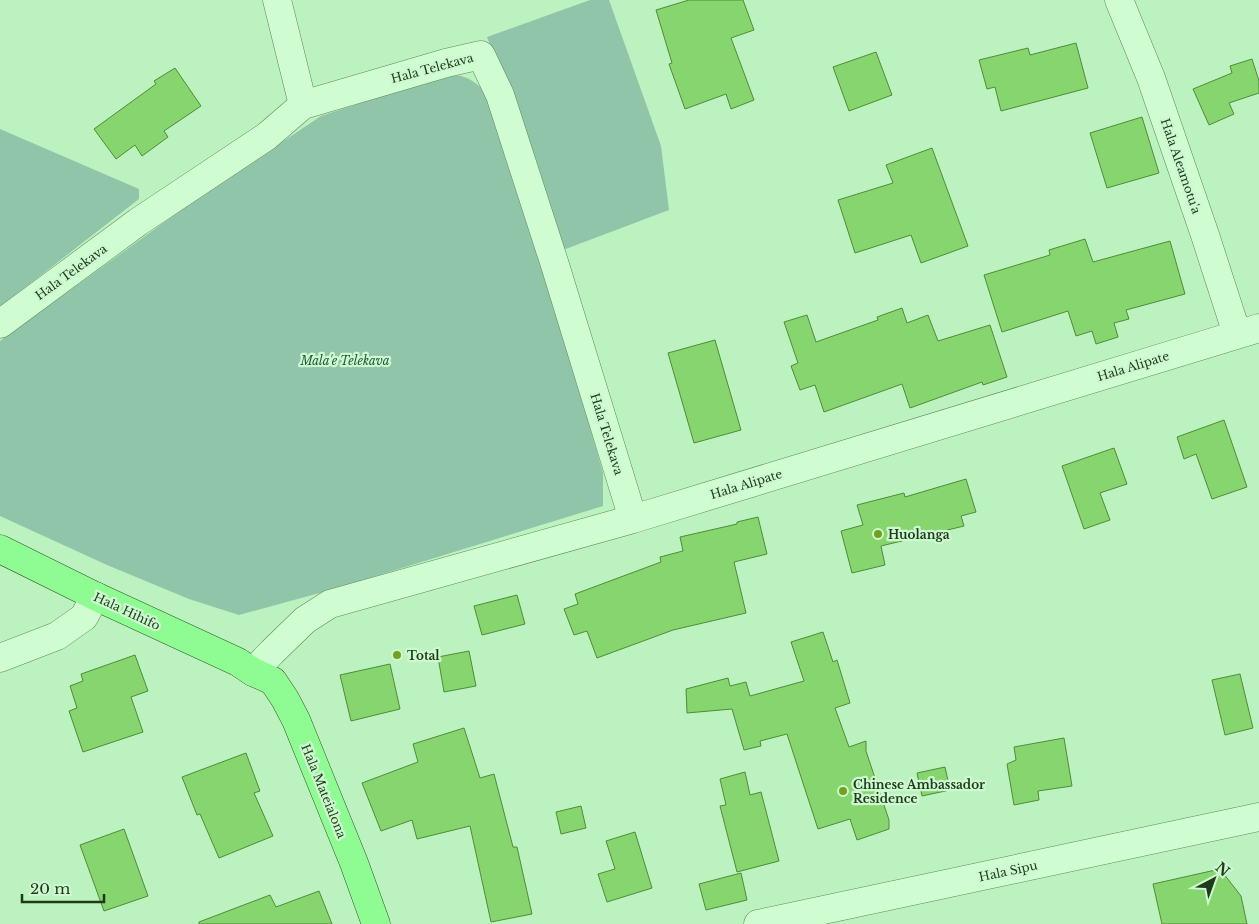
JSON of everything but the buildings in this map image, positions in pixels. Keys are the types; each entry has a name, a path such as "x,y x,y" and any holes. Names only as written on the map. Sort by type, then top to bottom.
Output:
{"main road":[{"name":"Hala Hihifo","path":"0,550 238,662 253,672"},
{"name":"Hala Mateialona","path":"253,672 273,682 296,720 354,863 376,924"}],"street":[{"path":"277,0 303,105"},
{"name":"Hala Aleamotu'a","path":"1119,0 1152,78 1205,235 1248,331"},
{"name":"Hala Telekava","path":"0,324 138,222 266,136 303,105 446,63 481,55 503,104 633,519"},
{"name":"Hala Alipate","path":"253,672 305,620 330,604 633,519 1248,331"},
{"path":"0,658 57,636 84,618 95,596"},
{"name":"Hala Sipu","path":"758,924 1259,817"}],"green space":[{"path":"590,0 609,0 661,146 669,210 563,250 487,37"},
{"name":"Mala'e Telekava","path":"447,75 468,79 486,92 541,257 603,473 603,506 334,589 239,615 189,599 107,565 0,516 0,341 195,200 321,116"},
{"path":"0,129 139,189 139,199 0,307"}],"place":[{"name":"Huolanga","path":"878,534"},
{"name":"Total","path":"397,655"},
{"name":"Chinese Ambassador Residence","path":"843,791"}]}
